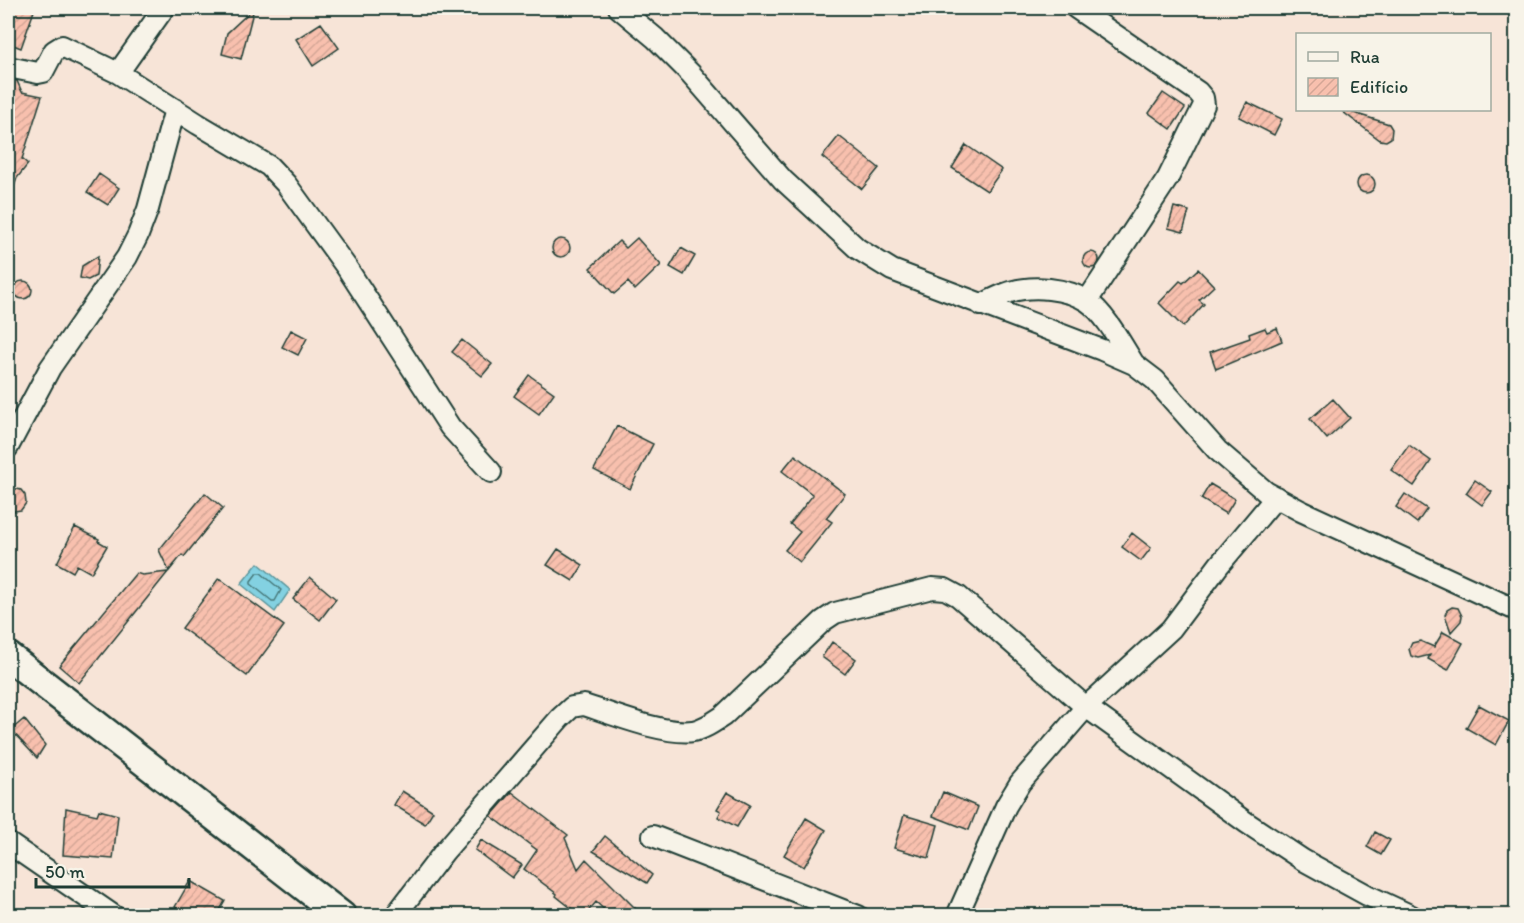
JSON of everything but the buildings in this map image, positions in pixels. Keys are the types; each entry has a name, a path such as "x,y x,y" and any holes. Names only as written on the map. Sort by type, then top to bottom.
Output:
{"main road":[{"path":"8,656 342,915"}],"street":[{"path":"118,73 164,8"},
{"path":"619,8 655,38 691,74 783,180 858,249 892,270 1134,364 1155,380 1238,471 1266,492 1301,511 1516,610"},
{"path":"1076,8 1198,92 1203,98 1204,105 1168,178 1087,301"},
{"path":"8,67 43,72 54,51 62,46 118,73 269,166 286,184 347,268 450,427 491,472"},
{"path":"8,447 50,368 127,257 138,235 148,209 175,110"},
{"path":"981,305 1010,292 1032,288 1064,292 1087,301 1101,315 1134,364"},
{"path":"957,915 1006,806 1020,783 1086,707 1171,629 1219,565 1276,497"},
{"path":"395,915 444,852 572,707 584,705 666,729 693,731 723,716 823,621 835,613 932,588 945,589 958,596 1086,707 1247,823 1303,860 1367,895 1412,915"},
{"path":"653,836 858,915"},
{"path":"8,843 114,915"}],"water":[{"path":"258,563 290,590 275,612 241,584"}]}
